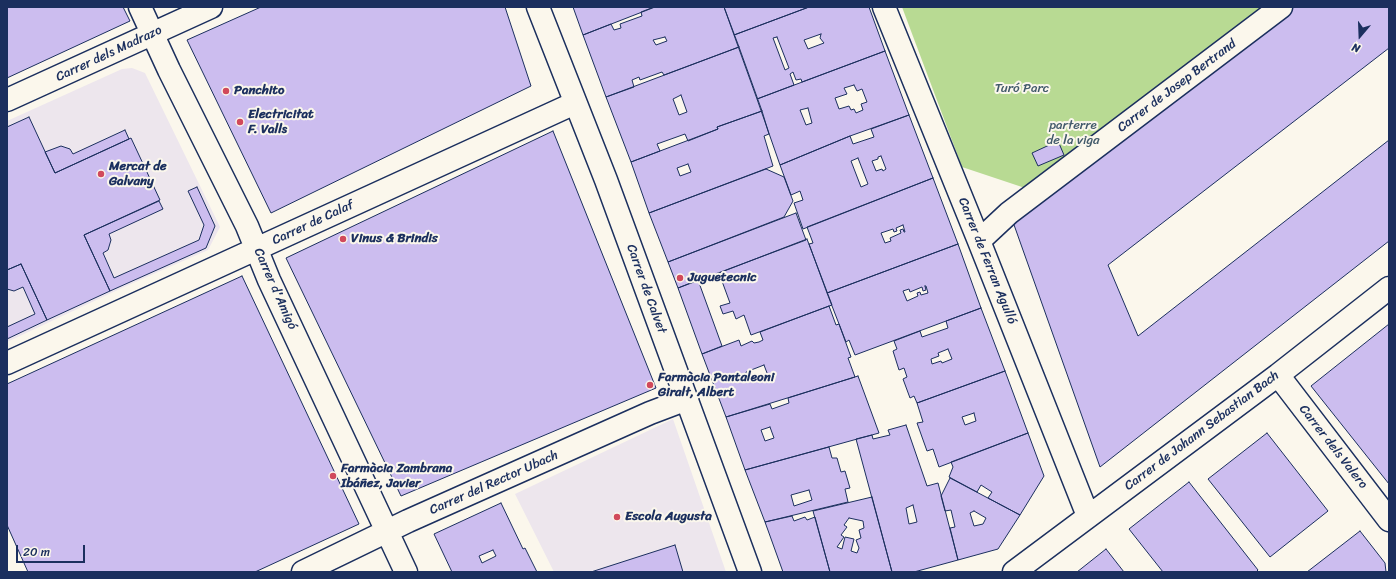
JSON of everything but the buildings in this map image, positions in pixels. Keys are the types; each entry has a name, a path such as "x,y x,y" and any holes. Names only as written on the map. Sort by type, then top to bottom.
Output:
{"street":[{"name":"Carrer d'Amigó","path":"140,7 247,226 269,280 406,572"},
{"name":"Carrer dels Madrazo","path":"7,100 211,7"},
{"name":"Carrer de Calvet","path":"538,7 606,180 750,572"},
{"name":"Carrer de Ferran Agulló","path":"884,7 1088,516"},
{"name":"Carrer de Josep Bertrand","path":"979,241 1009,213 1281,7"},
{"name":"Carrer de Calaf","path":"7,362 575,103"},
{"name":"Carrer de Johann Sebastian Bach","path":"1014,572 1051,546 1088,516 1278,375 1389,288"},
{"name":"Carrer dels Valero","path":"1278,375 1389,520"},
{"name":"Carrer del Rector Ubach","path":"303,572 408,521 643,416 687,399"}],"shaded area":[{"name":"Mercat de Galvany","path":"132,68 145,73 220,227 208,250 124,287 7,342 7,121 122,69"},
{"name":"Escola Augusta","path":"673,419 726,572 554,572 515,494"}],"green space":[{"name":"Turó Parc","path":"902,7 1263,7 1028,189 962,167"}],"place":[{"name":"Panchito","path":"226,91"},
{"name":"Electricitat F. Valls","path":"240,122"},
{"name":"Mercat de Galvany","path":"101,174"},
{"name":"Vinus & Brindis","path":"343,239"},
{"name":"Juguetecnic","path":"680,278"},
{"name":"Farmàcia Pantaleoni Giralt, Albert","path":"650,385"},
{"name":"Farmàcia Zambrana Ibáñez, Javier","path":"333,476"},
{"name":"Escola Augusta","path":"617,517"}],"park label":[{"name":"parterre de la viga","path":"1073,134"}]}
